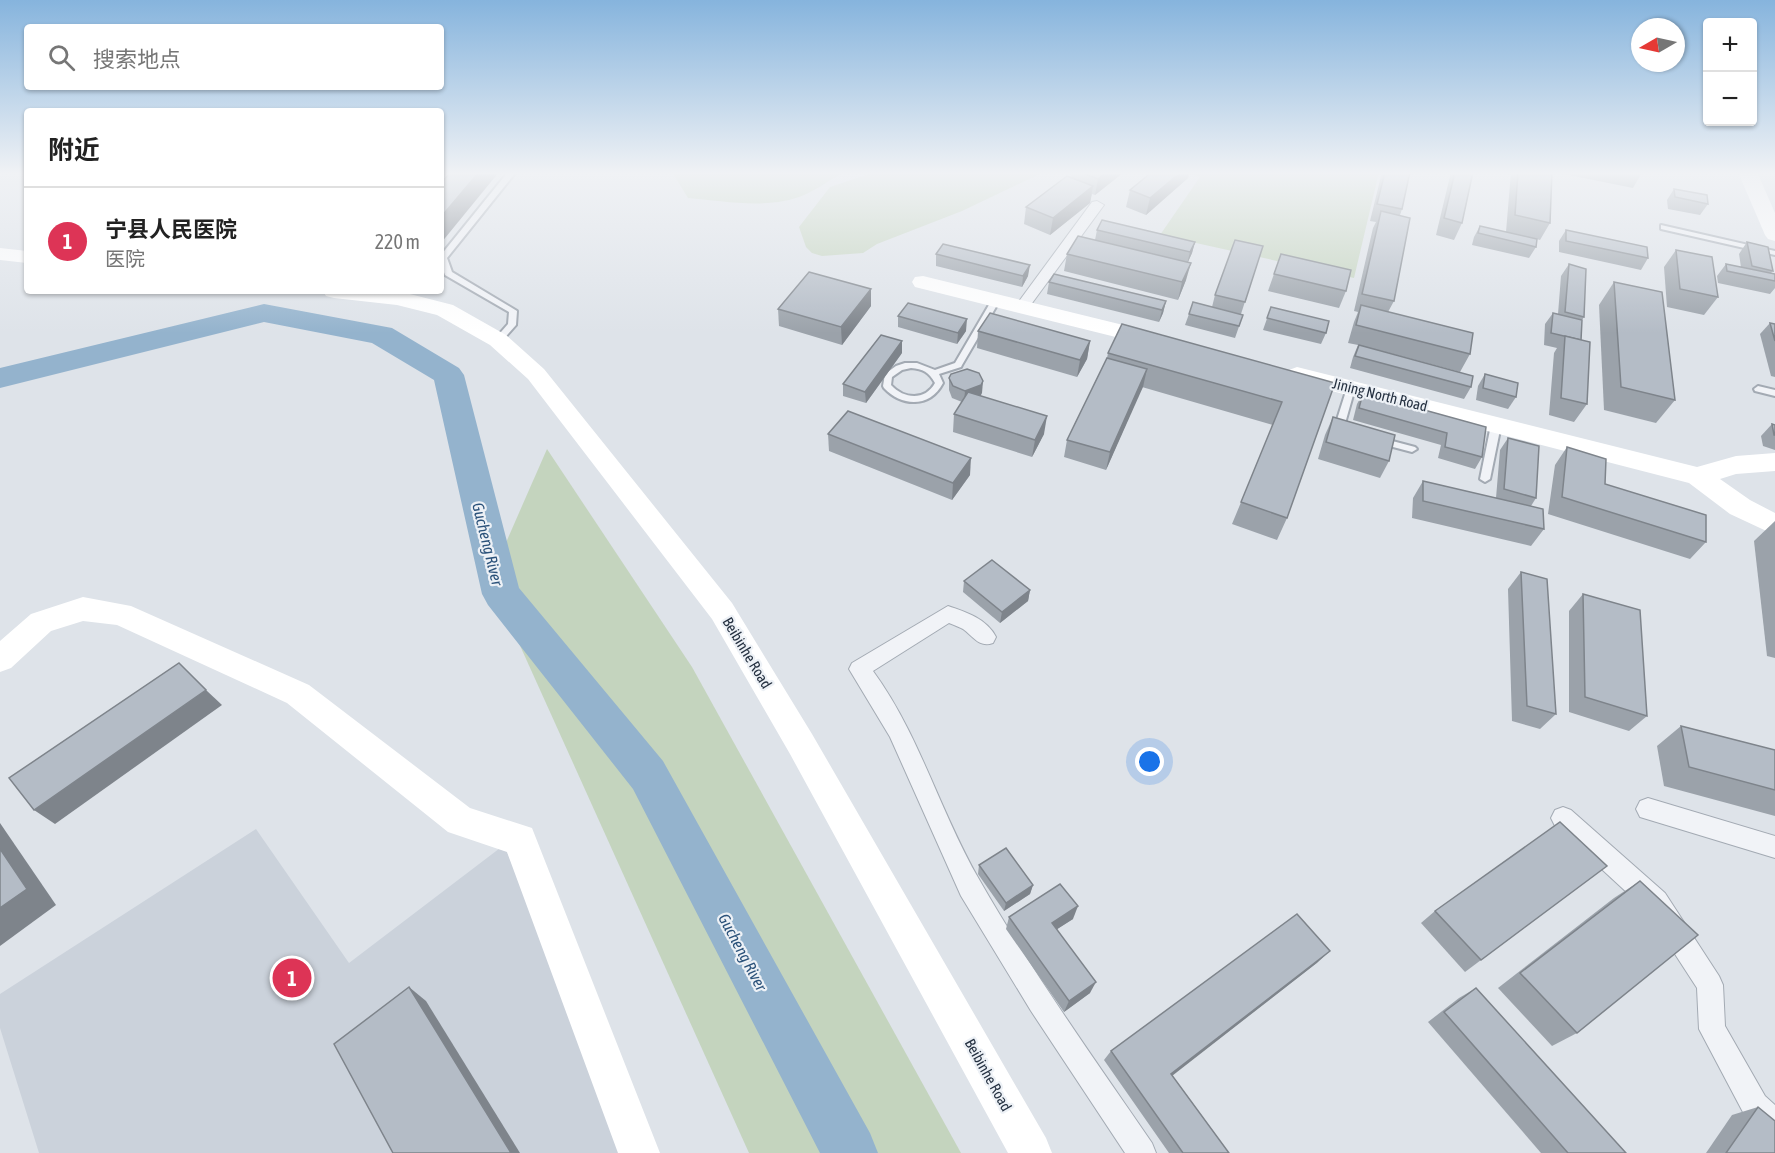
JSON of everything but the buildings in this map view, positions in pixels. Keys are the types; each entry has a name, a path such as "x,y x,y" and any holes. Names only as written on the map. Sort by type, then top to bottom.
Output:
{"street":[{"path":"1022,307 1082,226"},
{"path":"0,254 24,257"},
{"path":"922,282 1181,346"},
{"name":"Beibinhe Road","path":"361,294 398,298 445,310 498,340 536,374 722,611 801,744 1031,1153"},
{"name":"Jining North Road","path":"1271,368 1697,476 1740,507 1775,525"},
{"name":"Jining North Road","path":"1697,476 1736,465 1775,462"},
{"path":"0,659 41,622 83,609 121,614 298,694 460,821 520,840 639,1153"},
{"path":"986,637 970,623 948,614 859,669 878,695 898,732 970,888 1040,1002 1142,1153"},
{"path":"1648,809 1775,847"},
{"path":"1563,818 1656,902 1710,986 1712,1029 1755,1106 1775,1123"}],"lane":[{"path":"444,257 469,226"},
{"path":"1664,227 1775,253"},
{"path":"444,261 448,273 513,310 512,325 498,340"},
{"path":"934,373 939,383 933,393 927,397 903,398 887,386 888,376 898,368 922,366 934,373 958,365 996,300"},
{"path":"1349,432 1338,429 1351,388"},
{"path":"1758,389 1775,393"},
{"path":"1485,479 1496,425"},
{"path":"1370,438 1412,449"}],"shaded area":[{"path":"256,829 349,963 504,845 635,1153 39,1153 0,1028 0,994"}],"green space":[{"path":"924,226 877,244 863,253 822,256 812,253 806,247 799,227"},
{"path":"1166,226 1366,226 1354,278 1160,235"},
{"path":"547,449 692,667 961,1153 749,1153 490,579"}],"waterway":[{"name":"Gucheng River","path":"0,378 264,313 381,335 448,375 501,594 648,775 850,1153"}],"place":[{"name":"宁县人民医院","path":"292,978"}]}
